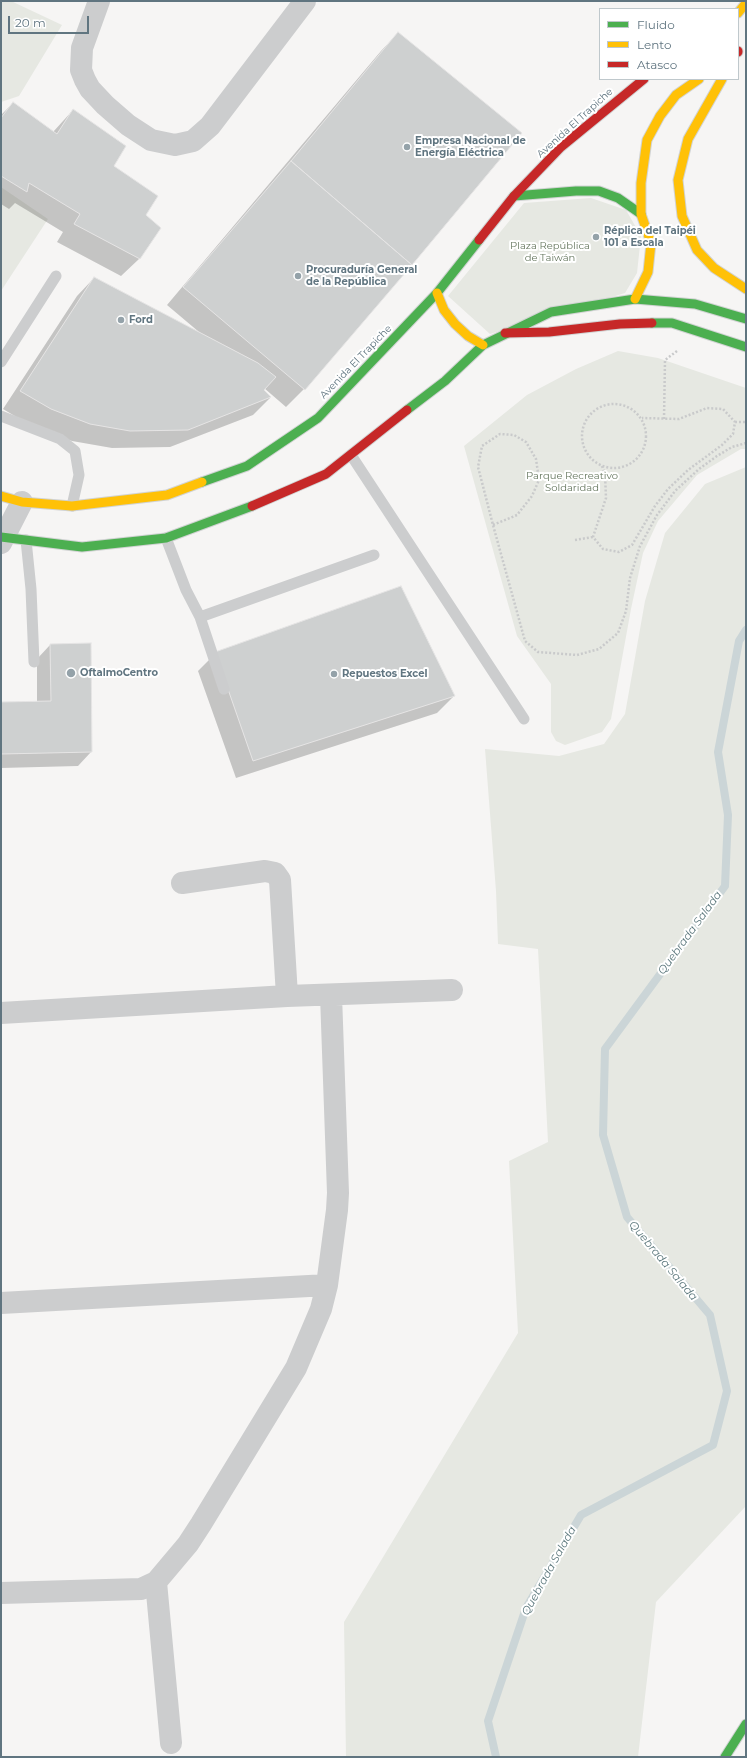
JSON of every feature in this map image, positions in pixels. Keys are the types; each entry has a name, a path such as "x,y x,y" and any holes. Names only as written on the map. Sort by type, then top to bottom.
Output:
{"main road":[{"path":"739,12 746,3"},
{"name":"Avenida El Trapiche","path":"1,496 22,502 72,506 168,495 247,466 318,418 437,294 514,196 589,123 643,80"},
{"path":"635,299 648,272 651,242 641,214 641,183 647,140 660,116 676,95 698,80"},
{"path":"721,80 688,139 678,180 682,216 697,250 714,268 746,289"},
{"path":"514,196 576,191 599,191 618,198 641,214"},
{"path":"437,294 444,310 455,324 468,336 483,345"},
{"path":"2,539 82,546 166,538 256,505 326,474 445,381 483,345 551,312 635,299 695,304 746,319"},
{"path":"505,333 549,332 620,324 672,322 746,347"},
{"path":"725,1757 746,1724"}],"street":[{"path":"99,1 82,48 81,70 85,80 90,89 105,105 128,125 151,140 175,145 187,144 193,141 210,126 305,1"},
{"path":"2,539 22,502"},
{"path":"182,883 265,871 275,873 280,880 287,996"},
{"path":"1,1013 287,996 452,990"},
{"path":"1,1593 141,1590 156,1582 188,1544 202,1524 296,1368 321,1309 327,1285 338,1193 330,995"},
{"path":"1,1303 327,1285"},
{"path":"156,1582 171,1743"}],"lane":[{"path":"1,362 56,276"},
{"path":"1,416 60,439 75,450 79,474 72,506"},
{"path":"351,455 524,719"},
{"path":"166,538 186,590 200,617 224,689"},
{"path":"26,540 31,589 34,662"},
{"path":"200,617 374,556"}],"path":[{"path":"664,419 665,360 702,332"},
{"path":"616,403 626,405 635,410 642,418 646,428 647,438 644,448 639,457 632,464 622,468 602,466 592,460 585,451 582,440 582,429 586,418 594,410 604,405 616,403"},
{"path":"642,418 679,419 707,408 723,409 735,422 746,422"},
{"path":"593,537 603,549 619,552 632,545 655,506 668,489 688,470 733,434 735,422"},
{"path":"493,525 517,515 532,496 539,480 536,459 526,442 514,435 500,434 482,446 478,467 493,525 525,641 538,652 577,655 599,649 618,633 626,612 630,578 638,553 656,515 676,491 700,469 732,447 746,443"},
{"path":"593,537 606,498 605,474 602,466"},
{"path":"575,540 593,537"}],"green space":[{"path":"1,1 11,1 62,25 19,96 1,102"},
{"path":"1,187 48,219 1,291"},
{"name":"Plaza República de Taiwán","path":"591,198 626,210 641,236 637,273 625,293 490,334 448,296 524,203"},
{"name":"Parque Recreativo Soldaridad","path":"618,351 658,358 746,388 746,449 741,449 697,475 658,521 643,553 611,719 602,732 565,745 556,741 551,732 551,684 517,636 464,446 527,395 576,369"},
{"path":"746,467 746,1506 656,1602 638,1757 346,1757 344,1622 518,1333 509,1161 548,1142 538,949 498,944 496,891 485,749 559,756 604,744 625,714 645,601 665,533 705,484"}],"building":[{"name":"Empresa Nacional de Energía Eléctrica","path":"398,32 522,133 412,265 291,161"},
{"path":"13,102 57,134 73,109 126,146 114,166 158,196 146,215 161,228 140,259 74,224 80,214 29,183 27,192 1,176 1,118"},
{"name":"Procuraduría General de la República","path":"291,161 412,265 305,390 183,287"},
{"name":"Ford","path":"94,277 258,363 276,377 264,390 271,397 188,430 130,431 90,424 51,409 20,391"},
{"name":"Repuestos Excel","path":"401,586 455,696 253,761 215,652"},
{"name":"OftalmoCentro","path":"91,643 92,752 1,754 1,702 51,701 50,644"}],"waterway":[{"name":"Quebrada Salada","path":"496,1757 488,1721 526,1608 581,1515 713,1445 727,1391 710,1315 627,1217 603,1135 605,1049 725,886 728,815 718,752 739,641 746,630"}],"traffic: fast":[{"path":"514,196 576,191 599,191 618,198 641,214"},
{"path":"202,482 247,466 318,418 437,293 479,240"},
{"path":"407,410 445,381 483,345 551,312 635,299 695,304 746,319"},
{"path":"652,323 672,323 746,347"},
{"path":"1,537 82,547 166,538 252,506"},
{"path":"725,1757 746,1724"}],"traffic: slow":[{"path":"739,12 746,3"},
{"path":"635,299 648,272 651,243 641,214 641,183 647,140 660,116 676,95 698,80"},
{"path":"721,80 688,139 678,180 682,216 697,250 714,268 746,289"},
{"path":"437,293 444,310 455,324 468,336 483,345"},
{"path":"1,496 22,502 72,506 167,495 202,482"}],"traffic: jam":[{"path":"479,240 514,196 561,147 643,80"},
{"path":"505,333 549,332 620,324 652,323"},
{"path":"252,506 326,474 407,410"}],"place":[{"name":"Empresa Nacional de Energía Eléctrica","path":"407,147"},
{"name":"Réplica del Taipéi 101 a Escala","path":"596,237"},
{"name":"Procuraduría General de la República","path":"298,276"},
{"name":"Ford","path":"121,320"},
{"name":"OftalmoCentro","path":"71,673"},
{"name":"Repuestos Excel","path":"334,674"}]}
